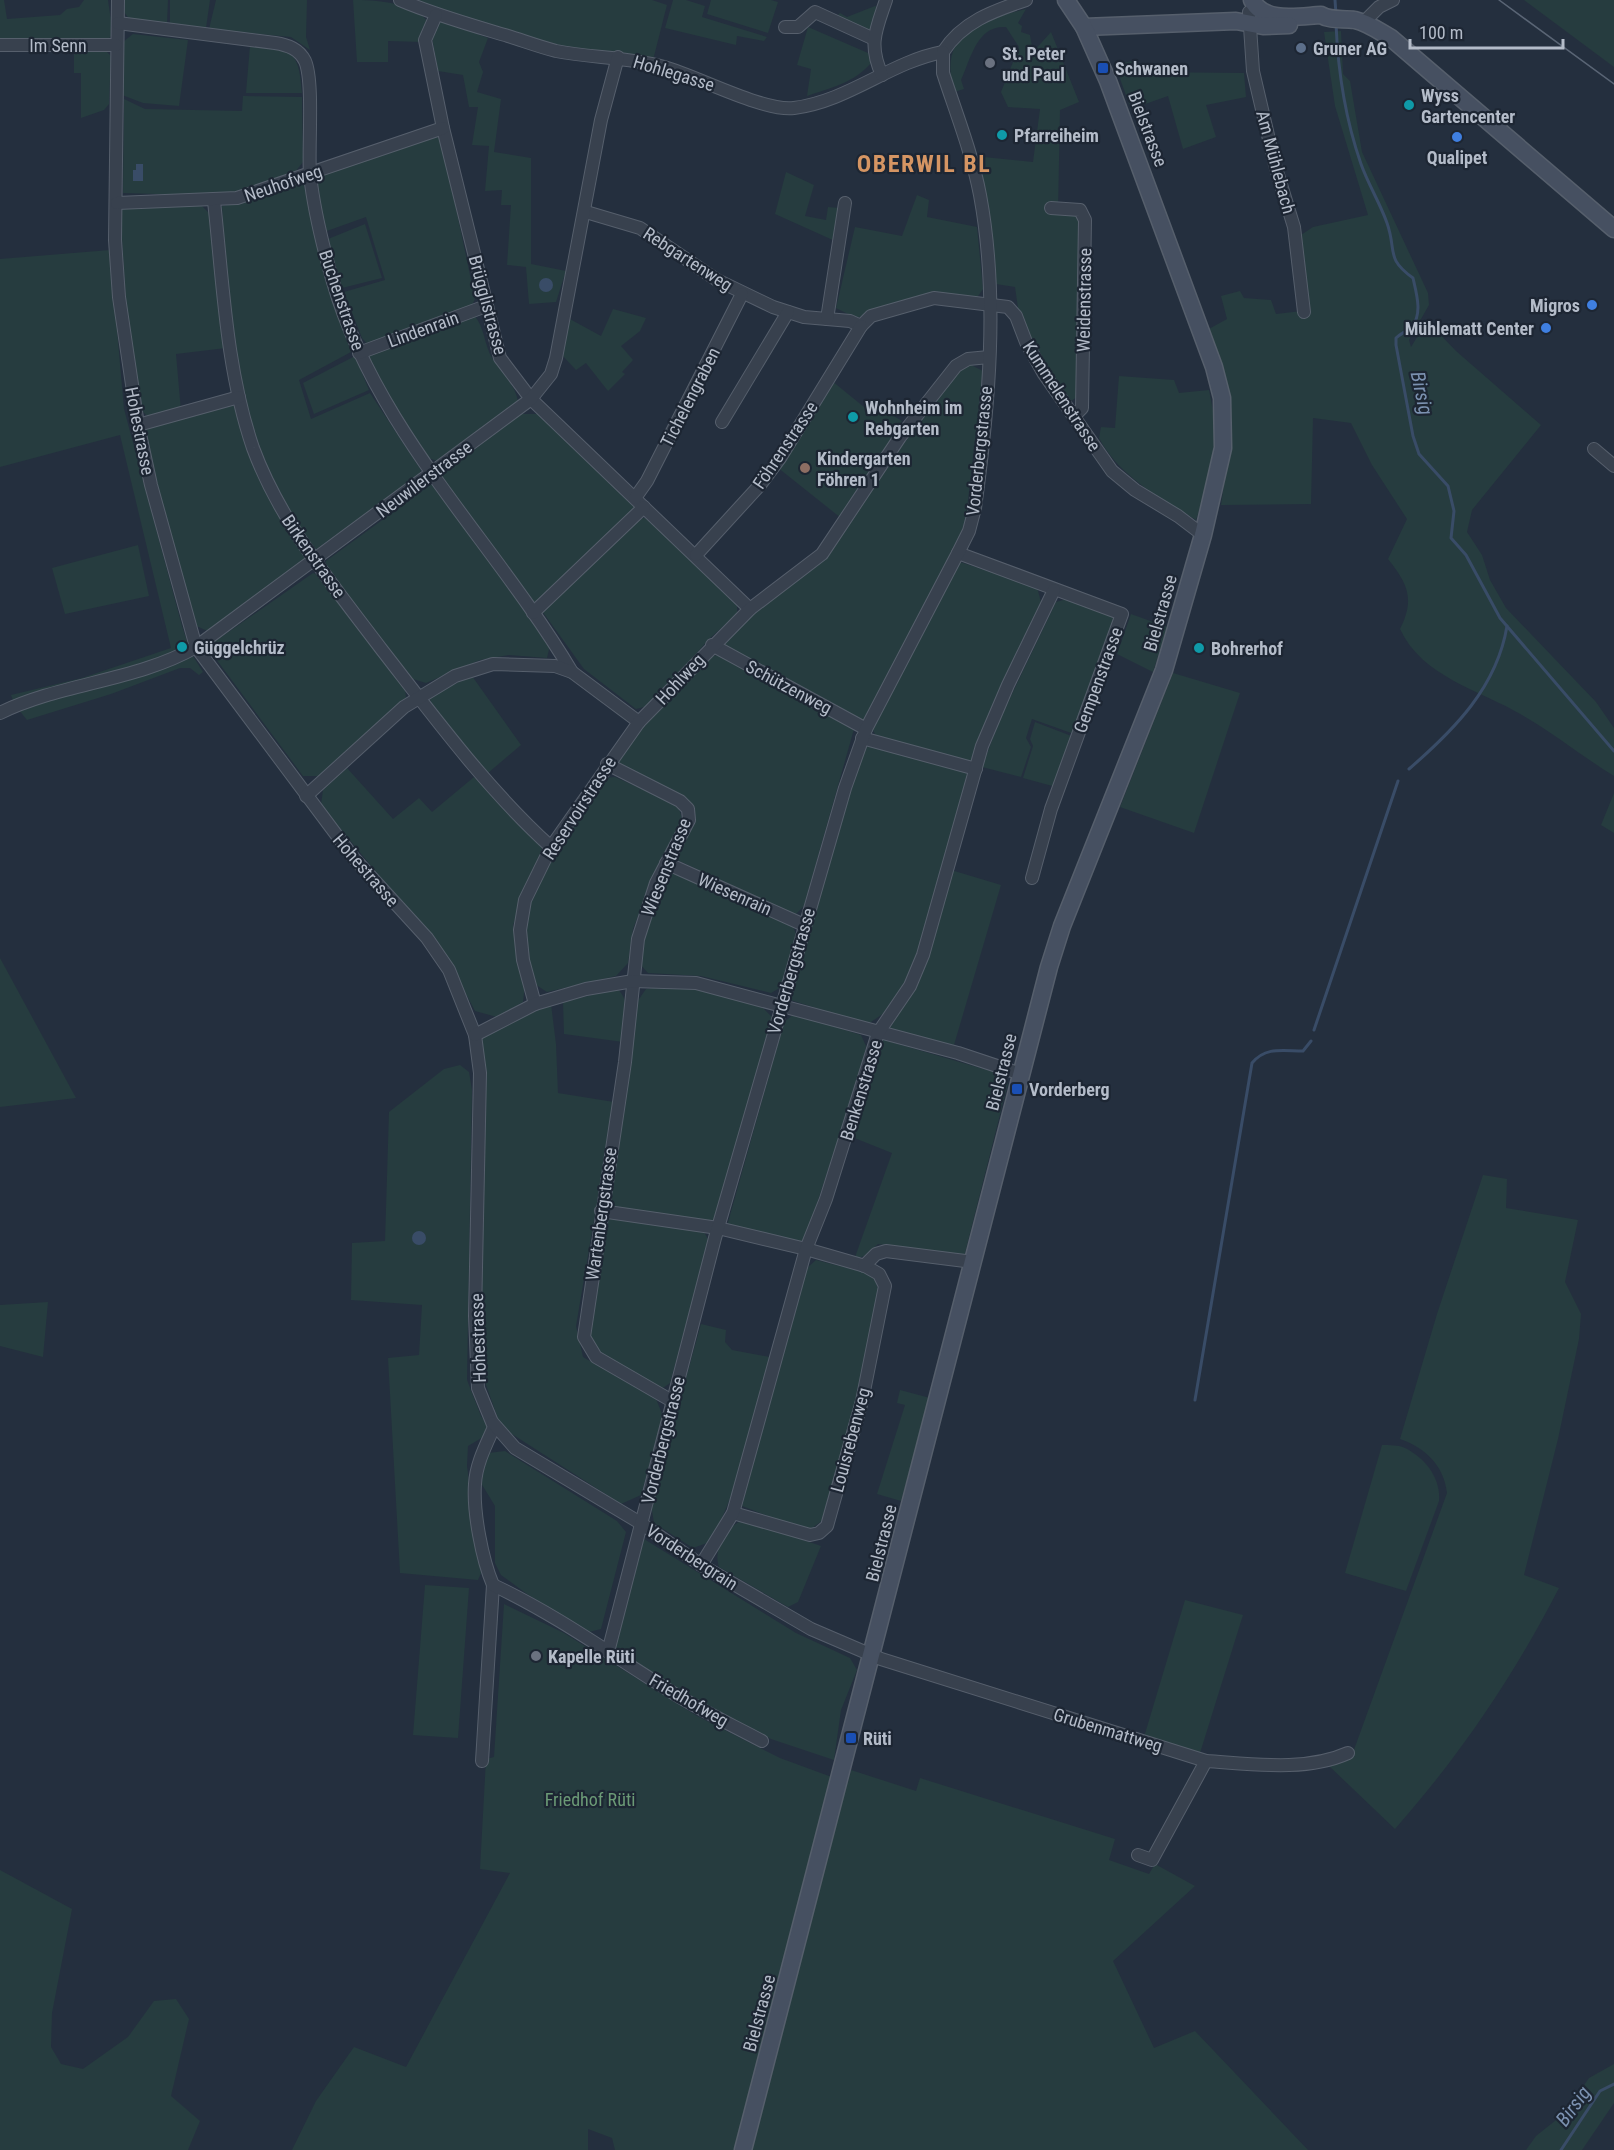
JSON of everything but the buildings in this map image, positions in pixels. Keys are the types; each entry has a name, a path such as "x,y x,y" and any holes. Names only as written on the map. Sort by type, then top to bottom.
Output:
{"main road":[{"name":"Bielstrasse","path":"743,2150 873,1655 1021,1074 1062,926 1164,670 1203,535 1223,448 1224,417 1220,387 1134,146 1084,27 1066,0"},
{"path":"1084,27 1250,12 1322,24 1335,19 1363,23 1391,38 1614,229"}],"street":[{"name":"Hohestrasse","path":"118,0 115,240 119,297 138,425 152,493 196,647 353,857 438,953 449,970 475,1035 480,1072 476,1337 478,1388 493,1423"},
{"name":"Hohlegasse","path":"400,0 436,15 557,51 618,57 665,67 764,103 791,109 814,105 847,94 925,56 943,52"},
{"path":"882,75 874,58 874,39 886,0"},
{"path":"861,326 872,316 934,298 989,304 989,274 980,195 943,73 943,52 953,36 972,22 1026,0"},
{"path":"1363,23 1379,7 1394,0"},
{"path":"785,27 798,27 815,12 874,39"},
{"name":"Am Mühlebach","path":"1250,12 1253,71 1275,165 1294,227 1304,312"},
{"name":"Brügglistrasse","path":"436,15 425,40 443,128 500,358 531,399 750,609"},
{"name":"Buchenstrasse","path":"118,22 275,43 294,48 306,63 310,174 319,229 333,284 359,352 405,434 573,672"},
{"name":"Im Senn","path":"0,45 116,45"},
{"name":"Neuwilerstrasse","path":"0,713 25,700 151,665 196,647 531,399 551,374 556,358 586,212 601,120 618,57"},
{"name":"Neuhofweg","path":"117,203 214,201 261,192 443,128"},
{"name":"Birkenstrasse","path":"214,201 231,352 239,397 254,449 269,485 314,560 418,697 516,815 551,847"},
{"path":"827,319 845,203"},
{"name":"Weidenstrasse","path":"1051,208 1080,210 1085,220 1082,408 1074,416"},
{"name":"Rebgartenweg","path":"586,212 640,228 742,294 788,312 850,321 861,326"},
{"name":"Tichelengraben","path":"635,498 647,482 742,294"},
{"name":"Kummelenstrasse","path":"989,304 1008,308 1016,316 1026,342 1044,374 1112,471 1135,490 1178,516 1203,535"},
{"name":"Vorderbergstrasse","path":"608,1652 718,1228 804,925 864,733 969,531 975,508 989,357 989,304"},
{"name":"Lindenrain","path":"359,352 486,306"},
{"path":"722,422 788,312"},
{"name":"Föhrenstrasse","path":"696,555 760,485 780,458 861,326"},
{"name":"Hohlweg","path":"639,722 712,645 750,609 822,554 900,437 956,366 968,359 989,357"},
{"path":"138,425 239,397"},
{"path":"1594,449 1614,466"},
{"path":"533,613 644,507"},
{"name":"Gempenstrasse","path":"958,553 1122,614 1051,809 1032,878"},
{"name":"Benkenstrasse","path":"701,1565 733,1513 806,1249 826,1199 878,1033 910,986 923,955 976,769 1008,685 1054,590"},
{"name":"Schützenweg","path":"712,645 864,733 976,769"},
{"path":"306,796 418,697 455,676 493,664 555,666 573,672 639,722"},
{"name":"Reservoirstrasse","path":"535,1004 523,960 520,930 525,900 551,847 607,764 639,722"},
{"name":"Wiesenstrasse","path":"607,764 680,801 688,809 689,820 656,883 638,939 633,981"},
{"name":"Wiesenrain","path":"666,863 804,925"},
{"path":"475,1035 535,1004 586,988 633,981 696,982 958,1053 1021,1074"},
{"name":"Wartenbergstrasse","path":"633,981 625,1062 584,1337 596,1357 672,1401"},
{"name":"Louisrebenweg","path":"601,1211 718,1228 806,1249 864,1266 879,1274 885,1286 862,1401 827,1526 819,1533 810,1535 733,1513"},
{"path":"864,1266 876,1254 886,1251 973,1262"},
{"path":"482,1761 493,1585 486,1568 475,1483 482,1455 494,1427 493,1423"},
{"name":"Vorderbergrain","path":"493,1423 515,1448 642,1524 701,1565 811,1629 873,1655"},
{"name":"Friedhofweg","path":"493,1585 556,1617 713,1717 762,1740"},
{"name":"Grubenmattweg","path":"873,1655 1206,1761 1258,1765 1329,1762 1348,1754"},
{"path":"1138,1855 1152,1860 1206,1761"}],"green space":[{"path":"0,0 4,0 7,19 60,15 67,9 79,7 84,0 108,0 113,34 107,40 0,41"},
{"path":"124,0 168,0 167,24 130,20 124,12"},
{"path":"170,0 210,0 206,28 170,23"},
{"path":"216,0 307,0 306,37 310,50 291,37 209,29"},
{"path":"353,0 393,3 413,10 427,21 422,42 388,41 388,62 357,62"},
{"path":"412,0 652,0 667,5 653,60 558,48"},
{"path":"673,0 686,0 705,6 702,17 767,37 764,41 737,36 736,45 665,28"},
{"path":"711,0 778,2 768,33 707,14"},
{"path":"1524,0 1614,0 1614,67"},
{"path":"875,6 881,9 872,32 836,17 840,13 847,17"},
{"path":"1026,9 1018,23 1022,26 1021,32 1030,35 1033,52 1051,32 1079,102 1060,110 1058,212 1077,213 1082,222 1077,397 1071,401 1045,371 1019,315 1015,287 996,284 984,201 973,160 984,157 1033,162 1040,109 1008,107 1001,92 1019,47 1006,27 996,28 988,31 976,44 961,80 964,89 954,92 951,72 952,56 957,43 966,33 992,19"},
{"path":"439,20 488,38 479,62 483,72 477,92 501,99 494,152 531,158 531,264 566,271 556,302 529,304 526,267 507,265 511,205 501,205 502,190 485,191 489,146 472,145 478,107 469,107 463,75 438,71 431,32"},
{"path":"808,27 868,53 871,63 849,80 807,96 811,69 797,65"},
{"path":"1341,31 1343,74 1350,81 1362,152 1428,293 1429,305 1409,340 1411,347 1427,321 1456,351 1541,425 1472,510 1467,532 1482,555 1490,580 1506,608 1596,702 1614,728 1614,776 1534,722 1437,671 1410,645 1400,629 1405,618 1408,600 1405,584 1388,559 1407,519 1372,465 1351,423 1313,418 1311,504 1221,505 1228,456 1207,330 1227,319 1221,296 1240,291 1244,298 1271,300 1276,314 1310,310 1301,235 1313,227 1368,215 1335,106 1324,32"},
{"path":"133,34 188,40 179,106 143,103 122,95 123,42"},
{"path":"250,46 275,49 291,54 299,68 302,93 246,93"},
{"path":"102,47 111,56 109,104 104,110 81,118 81,73 74,73 74,49"},
{"path":"1136,60 1139,72 1244,73 1246,97 1206,105 1216,137 1183,149 1168,96 1131,109 1115,65"},
{"path":"243,96 302,97 303,162 291,177 249,191 188,195 123,193 124,99 145,109 242,111"},
{"path":"437,137 442,141 475,299 471,307 368,345 362,338 344,292 385,280 366,217 324,232 316,177"},
{"path":"786,172 814,185 805,216 826,220 828,207 840,208 835,241 775,214"},
{"path":"305,180 333,303 351,352 299,380 311,419 370,393 421,470 419,475 315,550 289,513 269,473 253,430 234,341 228,295 222,206 260,199"},
{"path":"917,195 929,200 927,217 977,227 983,289 976,299 928,294 856,318 836,308 855,227 902,236"},
{"path":"200,204 210,214 226,348 176,354 181,411 155,417 146,415 140,408 126,302 120,208"},
{"path":"365,224 382,278 342,288 328,239"},
{"path":"110,250 124,409 182,626 191,653 203,672 199,675 190,668 180,668 111,694 27,720 15,705 11,695 82,678 171,648 120,435 0,467 0,259"},
{"path":"613,309 646,318 640,331 621,346 633,360 622,372 625,374 608,391 586,363 576,370 562,355 568,318 601,336"},
{"path":"474,315 492,358 511,384 518,402 437,461 426,457 363,355"},
{"path":"355,356 369,390 314,414 303,383"},
{"path":"967,363 983,371 965,526 864,724 719,644 760,606 825,560 899,445 956,371"},
{"path":"1119,376 1174,380 1179,393 1209,390 1216,426 1211,474 1196,520 1129,475 1107,452 1099,438 1101,427 1115,428"},
{"path":"832,381 864,407 882,409 902,421 841,518 777,467"},
{"path":"236,405 305,559 210,632 194,625 182,590 142,428"},
{"path":"521,414 538,414 637,508 537,603 530,600 441,475"},
{"path":"433,483 550,645 547,658 509,655 480,660 426,683 413,679 327,571 326,561"},
{"path":"649,517 737,603 737,614 709,639 652,705 636,709 584,669 542,611 639,519"},
{"path":"138,545 149,596 65,614 52,568"},
{"path":"960,562 1037,587 1042,606 972,764 877,738 872,728"},
{"path":"313,573 320,576 405,686 406,698 320,776 303,776 207,647"},
{"path":"1067,599 1117,616 1074,734 1032,719 1026,738 1031,747 1021,777 982,767 1000,719 1056,602"},
{"path":"1131,614 1167,627 1153,672 1117,654"},
{"path":"708,655 721,656 854,729 804,906 795,915 675,859 694,821 688,799 613,763"},
{"path":"1173,673 1240,693 1194,833 1120,807"},
{"path":"472,676 521,745 488,773 433,707 429,696"},
{"path":"1035,722 1074,737 1056,787 1023,778 1033,746 1030,739"},
{"path":"863,742 969,770 915,965 887,1011 868,1024 787,999"},
{"path":"347,768 393,819 419,798 432,812 474,777 543,846 513,925 525,985 523,1002 497,1017 475,1011 447,958 321,805 323,790"},
{"path":"615,777 678,805 683,822 653,877 633,929 628,963 616,976 547,992 532,982 526,948 524,931 531,895 548,860 570,826 605,778"},
{"path":"1614,793 1614,833 1601,825"},
{"path":"671,869 792,924 796,934 781,987 771,993 701,976 648,973 638,962 640,949 650,914"},
{"path":"951,870 1001,885 954,1045 889,1030 915,985"},
{"path":"0,958 76,1098 0,1107"},
{"path":"673,982 762,1007 773,1018 717,1217 707,1224 607,1207 637,1002 646,989 665,986"},
{"path":"617,989 622,994 626,1006 623,1042 564,1034 563,1002"},
{"path":"551,1004 556,1044 558,1093 614,1102 576,1326 583,1357 656,1399 663,1416 641,1495 621,1504 501,1427 486,1385 480,1330 486,1074 482,1036"},
{"path":"794,1014 861,1035 866,1046 861,1072 803,1245 727,1226 784,1022"},
{"path":"881,1039 1004,1075 1008,1083 964,1257 878,1244 864,1256 854,1260 892,1153 852,1137"},
{"path":"460,1065 469,1072 472,1090 467,1380 481,1416 488,1426 483,1437 468,1446 467,1466 481,1573 478,1580 400,1573 388,1358 419,1355 422,1305 351,1300 352,1243 385,1241 389,1112 444,1069"},
{"path":"1483,1175 1507,1179 1506,1208 1578,1220 1565,1282 1581,1314 1579,1339 1558,1439 1524,1575 1559,1588 1523,1653 1484,1714 1442,1772 1395,1829 1328,1765 1351,1758 1447,1493 1442,1474 1432,1459 1418,1447 1400,1439 1437,1314"},
{"path":"605,1214 703,1230 709,1241 670,1383 660,1390 600,1353 590,1340"},
{"path":"816,1260 867,1273 875,1280 880,1294 861,1391 826,1518 812,1528 801,1529 742,1506 792,1317 807,1268"},
{"path":"48,1302 43,1357 0,1346 0,1305"},
{"path":"701,1324 726,1330 725,1342 732,1350 770,1357 746,1452 721,1521 710,1542 693,1548 654,1523 651,1504"},
{"path":"900,1390 930,1398 901,1501 877,1494 905,1405 897,1403"},
{"path":"1382,1445 1403,1447 1419,1457 1434,1477 1439,1493 1439,1501 1406,1591 1345,1573"},
{"path":"505,1451 617,1521 626,1532 601,1629 589,1632 527,1594 501,1575 495,1563 495,1506 481,1483 488,1453"},
{"path":"739,1522 753,1523 821,1546 798,1602 788,1607 719,1567 717,1554 721,1541 724,1535"},
{"path":"644,1539 796,1633 850,1658 857,1670 841,1710 834,1760 771,1739 694,1699 613,1650"},
{"path":"425,1585 469,1588 458,1738 413,1735"},
{"path":"1185,1600 1243,1615 1200,1753 1144,1737"},
{"name":"Friedhof Rüti","path":"504,1604 564,1633 697,1716 780,1758 848,1783 851,1770 916,1791 920,1778 1115,1839 1109,1860 1149,1874 1155,1864 1195,1886 1113,1961 1154,2048 1195,2031 1308,2150 615,2150 612,2138 588,2129 588,2150 292,2150 316,2101 354,2047 406,2067 510,1873 480,1869 486,1759 494,1757"},
{"path":"0,1870 72,1909 52,2013 51,2047 61,2064 83,2069 128,2037 154,2001 176,1999 189,2019 171,2096 200,2121 188,2150 0,2150"},
{"path":"1614,2064 1614,2103 1582,2150 1526,2150 1536,2136 1565,2113 1589,2078"}],"water":[{"path":"136,164 143,164 143,181 133,181 133,170 136,170"},
{"path":"546,278 551,280 553,285 551,290 546,292 541,290 539,285 541,280"},
{"path":"419,1231 424,1233 426,1238 424,1243 419,1245 414,1243 412,1238 414,1233"}],"waterway":[{"name":"Birsig","path":"1335,0 1336,14"},
{"name":"Birsig","path":"1336,24 1343,95 1355,147 1387,223 1395,259 1413,278 1416,290 1418,309 1415,321 1410,328 1396,338 1396,345 1413,436 1419,454 1448,486 1454,511 1451,538 1466,555 1500,618 1614,751"},
{"path":"1409,769 1442,739 1471,706 1494,669 1507,626"},
{"path":"1314,1030 1398,781"},
{"path":"1195,1400 1252,1063 1269,1052 1303,1051 1311,1041"},
{"name":"Birsig","path":"1561,2150 1600,2091 1614,2084"}],"tram line":[{"path":"1499,0 1614,84"}],"place":[{"name":"Gruner AG","path":"1301,48"},
{"name":"St. Peter und Paul","path":"990,63"},
{"name":"Schwanen","path":"1103,68"},
{"name":"Wyss Gartencenter","path":"1409,105"},
{"name":"Pfarreiheim","path":"1002,135"},
{"name":"Qualipet","path":"1457,137"},
{"name":"Migros","path":"1592,305"},
{"name":"Mühlematt Center","path":"1546,328"},
{"name":"Wohnheim im Rebgarten","path":"853,417"},
{"name":"Kindergarten Föhren 1","path":"805,468"},
{"name":"Güggelchrüz","path":"182,647"},
{"name":"Bohrerhof","path":"1199,648"},
{"name":"Vorderberg","path":"1017,1089"},
{"name":"Kapelle Rüti","path":"536,1656"},
{"name":"Rüti","path":"851,1738"}],"district":[{"name":"OBERWIL BL","path":"924,164"}]}
